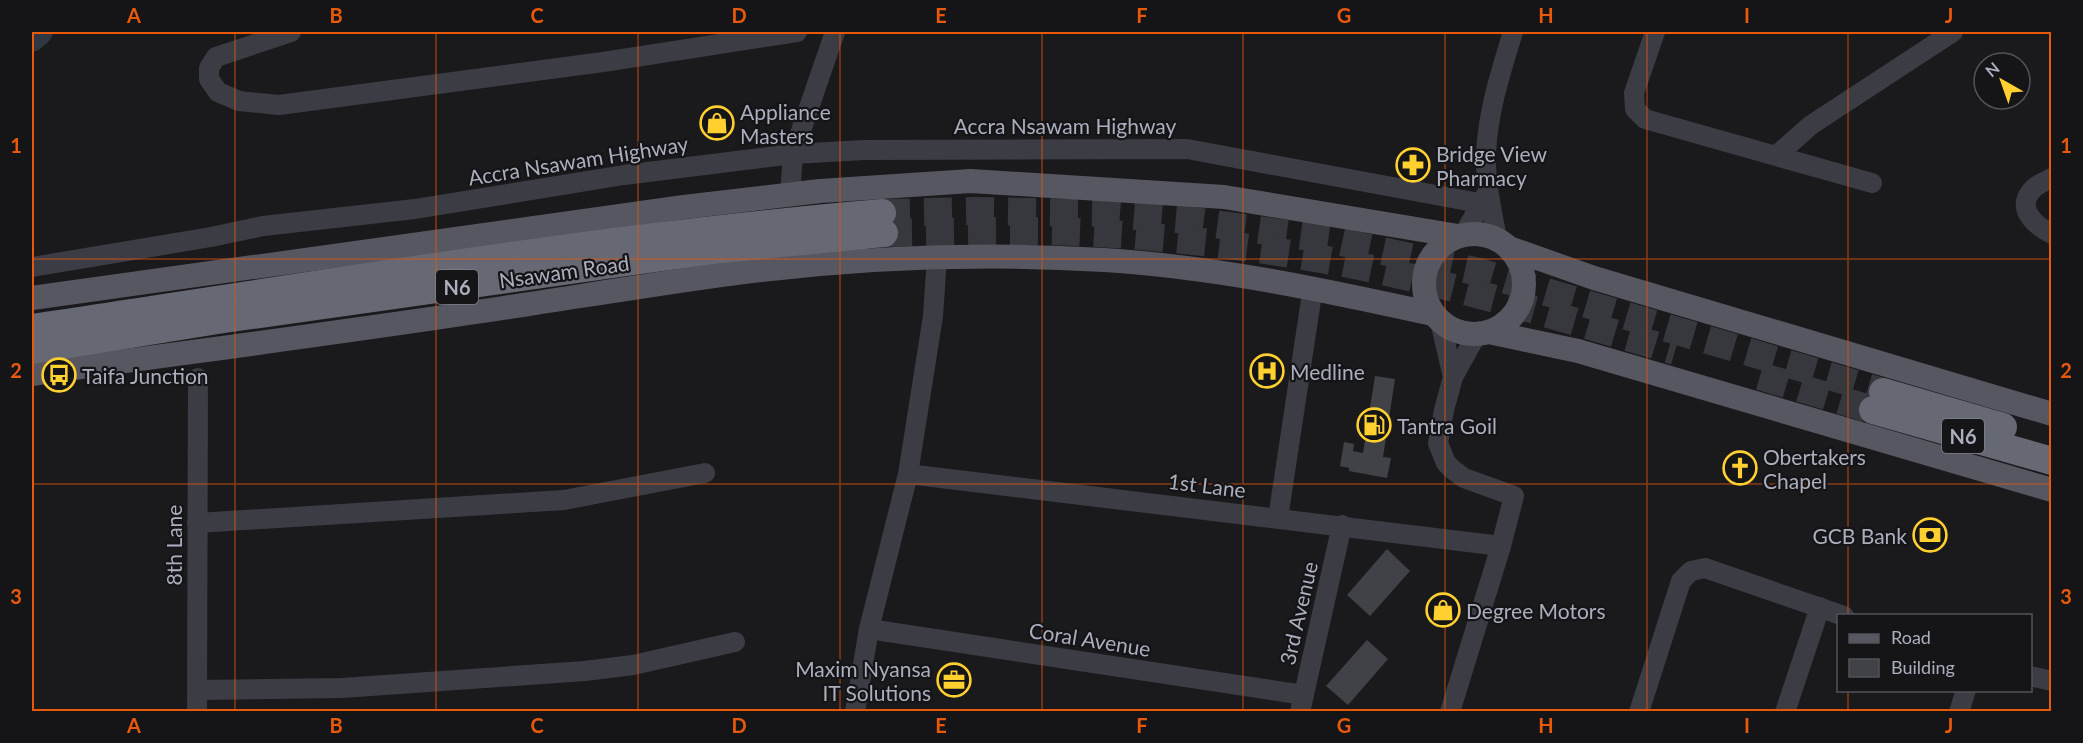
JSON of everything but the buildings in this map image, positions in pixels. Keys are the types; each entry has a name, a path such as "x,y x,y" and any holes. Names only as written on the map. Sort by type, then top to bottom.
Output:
{"highway":[{"name":"Nsawam Road","path":"32,328 411,270 717,230 883,223 754,246 224,320 32,350"},
{"name":"N6","path":"2052,441 1878,401 2052,461"}],"main road":[{"path":"32,298 820,190 971,182 1135,190 1224,196 1461,235 1487,235 1503,244 1604,281 2052,414"},
{"path":"1461,235 1450,239 1435,252 1425,269 1423,289 1429,308 1436,318 1451,329 1464,333 1483,333 1533,340 1578,351 2052,490"},
{"path":"1483,333 1510,318 1520,304 1524,288 1522,271 1516,256 1503,244"},
{"path":"32,374 413,322 722,275 894,258 1103,260 1217,270 1313,287 1436,318"}],"street":[{"path":"291,32 216,57 208,68 209,79 218,92 238,101 279,105 603,62 797,32"},
{"path":"790,194 793,154 835,32"},
{"path":"1503,244 1486,200 1486,153 1496,88 1513,32"},
{"path":"1655,32 1634,93 1635,109 1645,119 1872,183"},
{"path":"1777,155 1811,125 1953,32"},
{"name":"Accra Nsawam Highway","path":"32,267 263,226 415,209 624,175 793,154 875,150 1187,149 1486,200"},
{"path":"2052,178 2034,188 2026,201 2028,216 2039,228 2052,234"},
{"path":"1461,235 1486,200"},
{"path":"855,711 869,630 908,474 933,316 937,258"},
{"path":"1278,518 1313,287"},
{"path":"1436,318 1453,377"},
{"path":"1449,711 1501,546 1514,496 1464,478 1446,463 1438,443 1453,377 1483,333"},
{"name":"8th Lane","path":"197,711 198,378"},
{"path":"197,523 564,500 705,473"},
{"name":"1st Lane","path":"908,474 1501,546"},
{"name":"3rd Avenue","path":"1302,703 1342,525"},
{"path":"1639,711 1681,581 1691,571 1705,568 1841,614"},
{"path":"1785,711 1820,607"},
{"name":"Coral Avenue","path":"869,630 1302,703"},
{"path":"198,690 342,688 585,671 633,665 735,642"},
{"path":"2032,676 2052,681"},
{"path":"1959,711 1965,692"}],"waterway":[{"path":"32,38 39,32"}],"tunnel":[{"path":"882,213 976,211 1100,213 1186,220 1332,240 1479,272 1883,392"},
{"path":"884,233 1017,231 1097,233 1259,249 1354,265 1435,283 1675,351"},
{"path":"1760,376 1873,410"}],"place":[{"name":"Appliance Masters","path":"717,123"},
{"name":"Bridge View Pharmacy","path":"1413,165"},
{"name":"Medline","path":"1267,371"},
{"name":"Taifa Junction","path":"59,375"},
{"name":"Tantra Goil","path":"1374,425"},
{"name":"Obertakers Chapel","path":"1740,468"},
{"name":"GCB Bank","path":"1930,535"},
{"name":"Degree Motors","path":"1443,610"},
{"name":"Maxim Nyansa IT Solutions","path":"954,680"}]}
